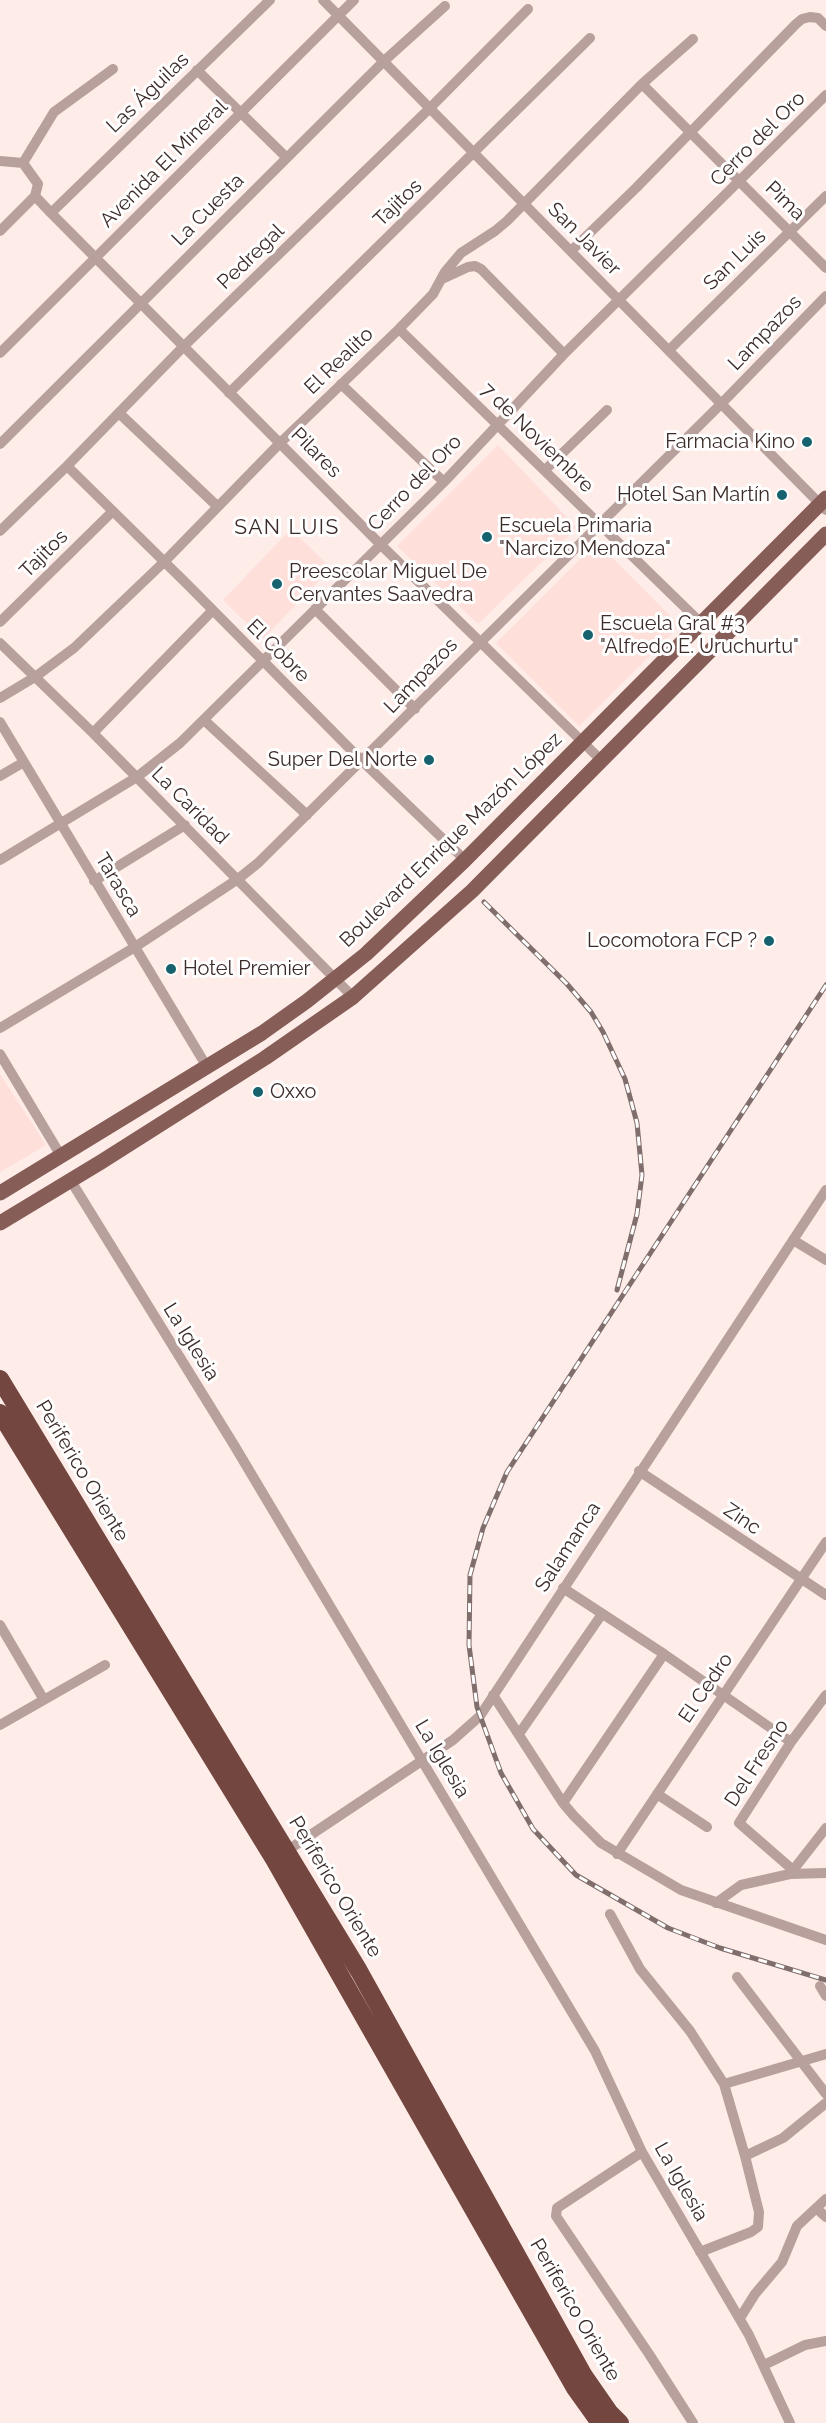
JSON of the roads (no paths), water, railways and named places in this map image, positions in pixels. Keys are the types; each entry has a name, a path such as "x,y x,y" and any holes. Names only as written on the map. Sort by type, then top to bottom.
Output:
{"highway":[{"name":"Periferico Oriente","path":"0,1379 5,1415 281,1855 359,1971 584,2376 609,2412 620,2423"},
{"name":"Periferico Oriente","path":"281,1855 575,2388 600,2423"}],"main road":[{"name":"Boulevard Enrique Mazón López","path":"0,1193 262,1033 335,979 397,927 701,623 824,504"},
{"path":"0,1223 71,1181 287,1044 353,997 472,891 826,534"}],"street":[{"name":"Las Águilas","path":"51,213 270,0"},
{"name":"San Javier","path":"323,0 824,504"},
{"name":"Avenida El Mineral","path":"0,353 354,0"},
{"name":"La Cuesta","path":"0,444 286,157 384,61 445,6"},
{"name":"Pedregal","path":"0,531 183,347 430,108 528,9"},
{"path":"571,251 801,19 810,17 822,22"},
{"name":"Tajitos","path":"229,393 590,38"},
{"name":"El Realito","path":"0,698 35,677 74,648 164,562 280,443 399,329 433,294 441,279 461,253 495,231 642,84 693,39"},
{"path":"0,162 23,163 54,112 113,69"},
{"path":"198,70 286,157"},
{"name":"Pima","path":"642,84 826,268"},
{"name":"Cerro del Oro","path":"0,860 137,777 180,743 444,482 564,354 740,183 826,95"},
{"name":"Pilares","path":"23,163 38,184 35,196 51,213 380,544 601,760"},
{"path":"0,231 35,196"},
{"name":"San Luis","path":"669,350 826,196"},
{"path":"441,279 468,267 475,266 481,269 564,354"},
{"name":"Lampazos","path":"0,1028 135,947 238,879 258,863 722,403 826,296"},
{"name":"7 de Noviembre","path":"399,329 701,623"},
{"path":"341,384 444,482"},
{"path":"545,470 607,410"},
{"path":"119,413 217,506"},
{"name":"El Cobre","path":"67,466 362,761 465,860"},
{"name":"Tajitos","path":"0,622 113,511"},
{"path":"315,609 415,709"},
{"path":"93,733 212,611"},
{"name":"La Caridad","path":"0,643 185,825 353,997"},
{"path":"204,720 307,815"},
{"name":"Tarasca","path":"0,722 207,1066"},
{"path":"0,776 24,762"},
{"path":"94,881 185,825"},
{"path":"0,1054 61,1156"},
{"name":"La Iglesia","path":"71,1181 234,1445 595,2050 642,2152 740,2318 790,2423"},
{"name":"Salamanca","path":"281,1855 422,1762 464,1731 480,1716 639,1471 826,1190"},
{"path":"793,1240 826,1260"},
{"name":"Zinc","path":"639,1471 800,1580 826,1595"},
{"name":"El Cedro","path":"617,1854 826,1542"},
{"path":"563,1588 791,1742"},
{"path":"519,1734 602,1614"},
{"path":"0,1625 44,1700"},
{"path":"563,1803 663,1654"},
{"path":"0,1725 105,1665"},
{"path":"493,1695 563,1803 589,1832 617,1854 681,1890 826,1940"},
{"name":"Del Fresno","path":"792,1872 739,1823 791,1742 826,1695"},
{"path":"657,1794 707,1827"},
{"path":"792,1872 826,1828"},
{"path":"716,1903 741,1885 792,1872 826,1872"},
{"path":"610,1914 640,1969 690,2031 724,2084 745,2156 759,2212 758,2227 751,2232 700,2252"},
{"path":"737,1977 826,2094"},
{"path":"820,1986 826,1996"},
{"path":"724,2084 826,2054"},
{"path":"745,2156 783,2138 826,2103"},
{"path":"642,2152 557,2208 556,2216 693,2423"},
{"path":"740,2318 755,2294 782,2262 797,2226 826,2199"},
{"path":"816,2208 826,2217"},
{"path":"764,2365 806,2345 826,2341"}],"railway":[{"path":"484,902 567,984 591,1012 625,1079 637,1123 642,1175 637,1214 617,1290"},
{"path":"826,985 507,1472 483,1528 470,1575 469,1645 477,1707 501,1773 533,1829 576,1875 668,1928 720,1948 826,1980"}],"place":[{"name":"Farmacia Kino","path":"807,442"},
{"name":"Hotel San Martín","path":"782,495"},
{"name":"Escuela Primaria \"Narcizo Mendoza\"","path":"487,537"},
{"name":"Preescolar Miguel De Cervantes Saavedra","path":"277,584"},
{"name":"Escuela Gral #3 \"Alfredo E. Uruchurtu\"","path":"588,635"},
{"name":"Super Del Norte","path":"429,760"},
{"name":"Locomotora FCP ?","path":"769,941"},
{"name":"Hotel Premier","path":"171,969"},
{"name":"Oxxo","path":"258,1092"}],"district":[{"name":"SAN LUIS","path":"287,528"}]}
